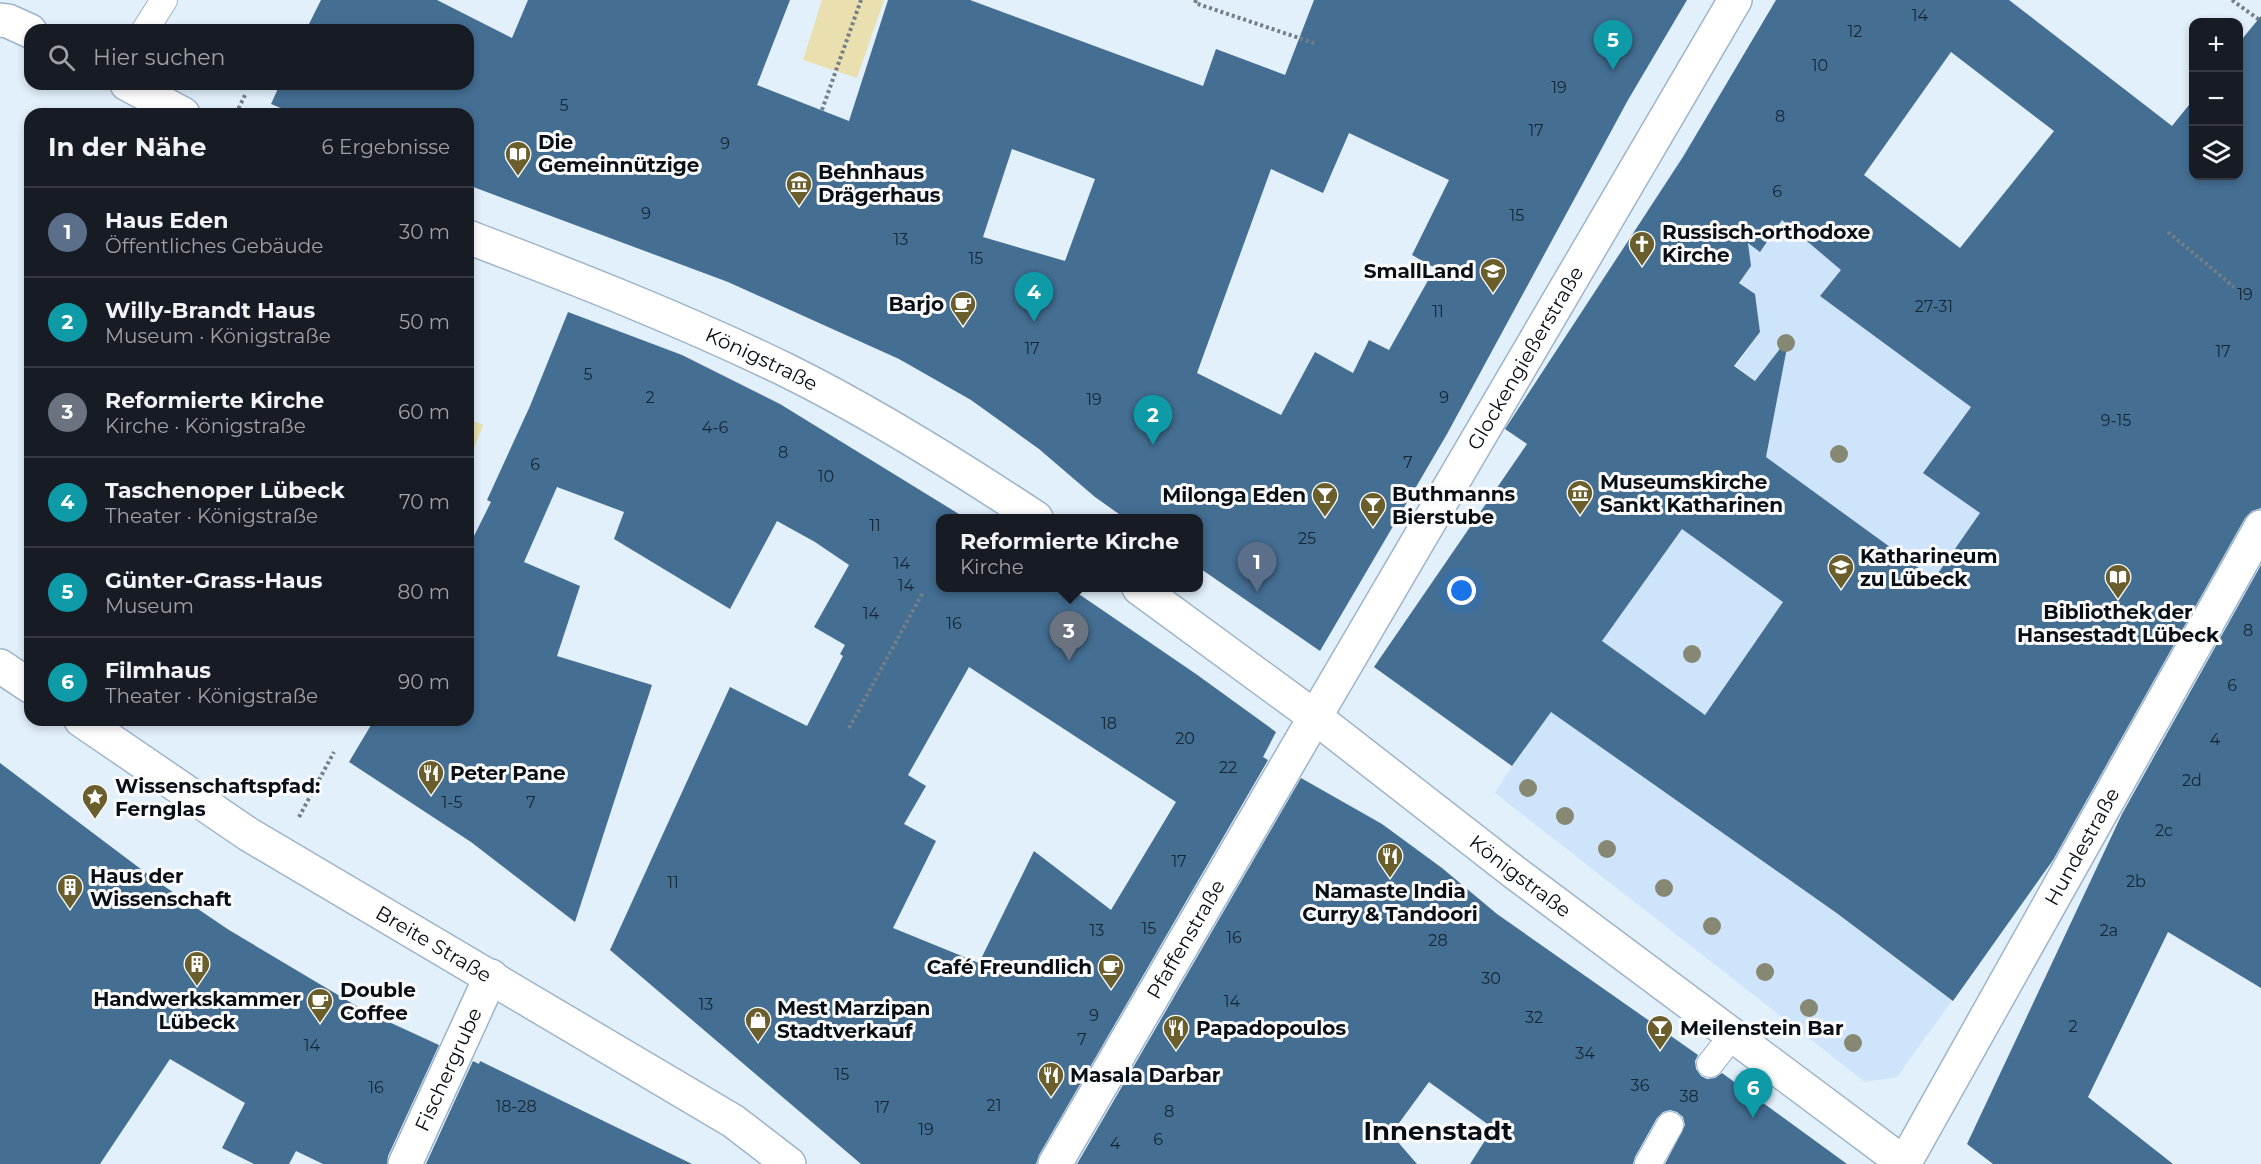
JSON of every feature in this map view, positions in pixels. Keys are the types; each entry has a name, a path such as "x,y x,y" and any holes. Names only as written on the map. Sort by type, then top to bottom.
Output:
{"street":[{"name":"Glockengießerstraße","path":"1315,717 1735,0"},
{"path":"0,20 24,29"},
{"path":"138,90 172,108"},
{"name":"Königstraße","path":"474,239 580,279 680,321 788,371 891,426 1028,514"},
{"name":"Hundestraße","path":"1905,1164 2261,527"},
{"name":"Königstraße","path":"1144,592 1315,717 1514,872 1905,1164"},
{"path":"0,666 24,682"},
{"name":"Pfaffenstraße","path":"1055,1164 1315,717"},
{"name":"Breite Straße","path":"90,726 248,834 733,1121 789,1164"},
{"name":"Fischergrube","path":"405,1164 491,976"}],"lane":[{"path":"149,24 164,0"},
{"path":"1710,1064 1733,1035"},
{"path":"1648,1164 1670,1125"}],"path":[{"path":"822,110 861,0"},
{"path":"1196,0 1195,3 1317,44"},
{"path":"2232,0 2261,21"},
{"path":"239,108 246,93"},
{"path":"2168,232 2234,287"},
{"path":"849,728 923,592"},
{"path":"315,787 334,752"}],"shaded area":[{"path":"822,0 884,0 857,78 803,60"},
{"name":"Katharineum zu Lübeck","path":"1716,103 1873,228 1821,296 1971,407 2060,569 2039,880 1897,1077 1865,1082 1495,793 1512,766 1777,397 1736,366 1760,332 1755,294 1646,213"},
{"path":"474,421 483,425 474,448"}],"building":[{"path":"321,0 437,0 512,38 528,0 790,0 757,85 849,121 888,0 970,0 1203,86 1216,49 1285,75 1314,0 1687,0 1628,100 1447,434 1320,651 1203,570 1203,514 1119,514 1095,497 1039,449 971,400 899,359 728,282 474,187 474,108 281,108 271,104 277,90 474,90 474,24 309,24","holes":["1349,133 1449,180 1412,255 1435,268 1389,350 1369,340 1353,373 1315,352 1281,415 1197,373 1271,169 1323,193","1012,149 1095,179 1065,261 983,237"]},
{"path":"1776,0 2009,0 2172,126 2189,105 2189,180 2243,180 2243,38 2261,16 2261,508 2252,511 2245,518 2053,860 1953,1001 1838,914 1551,712 1512,766 1374,667 1527,444 1505,429 1683,157","holes":["1951,52 2054,131 1960,248 1864,175","1782,220 1841,270 1820,296 1971,407 1923,473 1980,513 1934,579 1766,457 1789,337 1755,381 1734,366 1760,332 1755,294 1739,283 1751,266 1748,243 1760,252","1682,529 1783,602 1705,715 1602,641"]},
{"path":"568,312 682,355 780,404 959,514 936,514 936,592 1076,592 1276,732 1263,757 1268,760 1039,1155 1036,1164 861,1164 610,950 730,687 807,726 843,656 840,654 845,645 814,627 849,565 815,542 777,521 730,609 614,539 624,512 557,487 524,562 580,586 557,656 652,685 575,922 471,842 349,762 370,726 474,726 474,536 491,502 487,500 530,406","holes":["969,667 1176,802 1111,910 1034,851 979,963 893,928 936,841 904,824 926,786 908,775"]},
{"path":"2261,565 2261,988 2168,932 2088,1097 2173,1164 1993,1164 1967,1144 2122,814"},
{"path":"0,763 158,882 229,930 365,1011 439,1045 388,1156 387,1164 323,1164 296,1151 289,1164 254,1164 222,1148 245,1103 170,1059 100,1164 0,1164"},
{"path":"1301,778 1382,824 1442,868 1497,914 1698,1055 1695,1061 1696,1069 1701,1076 1707,1079 1715,1078 1722,1073 1847,1164 1665,1164 1685,1125 1683,1117 1670,1110 1663,1112 1657,1118 1633,1164 1470,1164 1493,1128 1429,1082 1391,1134 1417,1164 1077,1164"},
{"path":"473,1061 479,1064 480,1061 692,1164 426,1164"}],"place":[{"name":"Günter-Grass-Haus","path":"1613,70"},
{"name":"Die Gemeinnützige","path":"518,177"},
{"name":"Behnhaus Drägerhaus","path":"799,207"},
{"name":"Russisch-orthodoxe Kirche","path":"1642,267"},
{"name":"SmallLand","path":"1493,294"},
{"name":"Taschenoper Lübeck","path":"1034,322"},
{"name":"Barjo","path":"963,327"},
{"name":"Willy-Brandt Haus","path":"1153,445"},
{"name":"Museumskirche Sankt Katharinen","path":"1580,516"},
{"name":"Milonga Eden","path":"1325,518"},
{"name":"Buthmanns Bierstube","path":"1373,528"},
{"name":"Katharineum zu Lübeck","path":"1841,590"},
{"name":"Haus Eden","path":"1257,592"},
{"name":"Bibliothek der Hansestadt Lübeck","path":"2118,600"},
{"name":"Reformierte Kirche","path":"1069,661"},
{"name":"Peter Pane","path":"431,796"},
{"name":"Wissenschaftspfad: Fernglas","path":"95,820"},
{"name":"Namaste India Curry & Tandoori","path":"1390,879"},
{"name":"Haus der Wissenschaft","path":"70,910"},
{"name":"Handwerkskammer Lübeck","path":"197,987"},
{"name":"Café Freundlich","path":"1111,990"},
{"name":"Double Coffee","path":"320,1024"},
{"name":"Mest Marzipan Stadtverkauf","path":"758,1043"},
{"name":"Papadopoulos","path":"1176,1051"},
{"name":"Meilenstein Bar","path":"1660,1051"},
{"name":"Masala Darbar","path":"1051,1098"},
{"name":"Filmhaus","path":"1753,1118"}],"district":[{"name":"Innenstadt","path":"1438,1131"}]}
